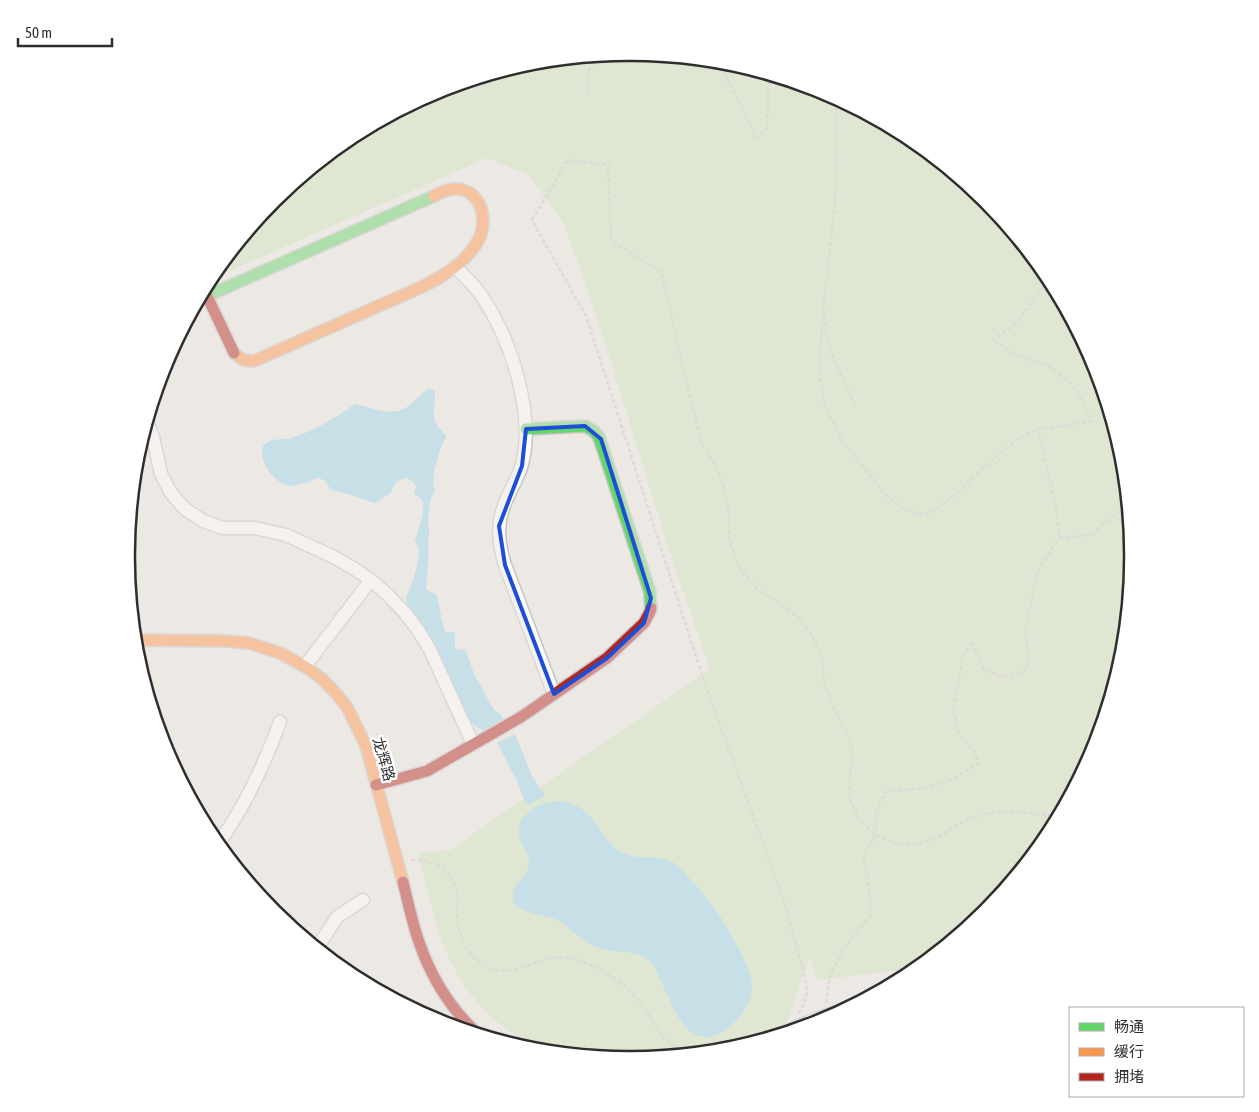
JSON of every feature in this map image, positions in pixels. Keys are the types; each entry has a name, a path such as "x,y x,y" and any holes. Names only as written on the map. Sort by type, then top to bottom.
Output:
{"street":[{"path":"205,303 234,354 243,360 254,361 430,283 446,274 465,257 479,238 483,220 482,210 472,194 465,190 448,190 210,295"},
{"path":"455,267 482,296 489,308 503,336 521,390 526,442 522,466 503,506 499,526 499,546 554,694"},
{"path":"376,785 427,771 522,717 607,658 644,623 650,612 652,598 601,439 594,431 585,426 526,429"},
{"path":"151,432 161,474 171,493 185,509 203,521 223,528 255,528 286,536 334,557 371,580 388,595 404,612 422,637 473,744"},
{"path":"304,666 371,580"},
{"name":"龙辉路","path":"142,640 234,641 259,645 283,654 304,666 331,688 356,723 366,746 419,942 428,965 439,987 453,1008 466,1022"},
{"path":"223,837 235,819 264,764 280,722"},
{"path":"320,943 337,917 363,900"}],"path":[{"path":"588,96 587,72 596,62"},
{"path":"723,70 758,138 767,128 769,81"},
{"path":"836,107 836,204 823,312 819,371 825,407 842,440 863,468 886,495 907,511 929,514 957,494 985,466 1018,439 1038,429 1091,421 1076,389 1065,379 1047,365 1019,356 992,340 1012,326 1022,316 1042,288 1036,274"},
{"path":"796,1015 802,1009 807,993 805,977 783,898 705,684 586,316 532,220 568,160 608,165 610,240 661,272 701,442 715,464 724,487 729,512 729,538 738,566 756,588 799,618 813,637 822,658 824,682 832,705 850,741 852,758 850,798 859,819 875,835 896,844 920,844 941,836 964,821 989,813 1016,810 1051,815"},
{"path":"823,312 829,348 855,405"},
{"path":"825,1010 831,973 853,935 870,916 870,897 864,858 875,835 875,820 880,802 886,792 923,788 949,781 979,764 976,755 959,734 953,709 963,656 972,641 984,670 1001,677 1024,672 1028,660 1024,630 1038,571 1058,538 1057,512 1038,429"},
{"path":"1058,538 1091,535 1122,509"},
{"path":"398,865 413,860 428,861 442,868 453,879 458,894 457,918 464,944 484,966 496,971 510,971 551,958 573,958 593,966 610,975 626,987 639,1001 661,1034 679,1048"}],"highlighted area":[{"path":"585,426 601,439 651,598 644,623 607,658 554,694 505,565 499,526 522,466 526,429"}],"green space":[{"path":"630,61 694,65 758,78 819,99 877,128 931,163 979,206 1022,255 1041,281 1073,337 1098,397 1115,459 1120,491 1124,556 1123,588 1115,653 1107,684 1087,745 1073,775 1041,831 1022,857 979,906 956,928 931,949 899,970 818,980 810,957 786,1025 726,1041 662,1050 597,1050 565,1047 520,1038 488,1014 476,1001 456,972 443,943 418,853 450,850 710,669 667,544 598,320 563,222 529,175 487,158 223,274 237,255 280,206 328,163 382,128 440,99 501,78 565,65"}],"water":[{"path":"429,389 435,390 434,414 436,424 446,437 440,449 434,472 433,485 435,489 431,499 428,521 426,589 436,594 444,630 455,634 455,648 466,651 474,674 494,710 506,722 486,732 468,718 442,662 406,602 418,564 419,550 415,540 423,506 422,500 414,494 415,484 406,478 399,480 394,485 391,493 373,503 331,490 326,482 319,478 308,483 286,486 269,471 262,454 263,446 266,443 294,437 310,431 355,404 381,411 395,412 407,407"},
{"path":"515,734 532,776 545,796 528,805 497,743"},
{"path":"561,801 575,805 588,814 611,844 623,853 636,857 664,859 677,865 707,898 735,941 751,980 751,996 747,1006 732,1025 712,1036 701,1036 691,1032 678,1017 656,970 647,959 636,954 608,950 589,944 557,920 523,910 515,904 513,893 529,865 529,859 519,835 520,822 538,806"}],"traffic: fast":[{"path":"210,295 434,196"},
{"path":"526,429 585,426 594,431 599,437 650,592 651,608"}],"traffic: slow":[{"path":"234,353 243,360 254,361 424,286 455,267 469,254 479,239 482,230 482,212 479,203 467,191 458,189 448,190 434,196"},
{"path":"142,640 249,643 280,653 309,669 322,679 347,707 366,746 403,882"}],"traffic: jam":[{"path":"208,298 234,353"},
{"path":"376,785 427,771 521,717 607,658 644,623 651,608"},
{"path":"403,882 410,912 429,967 442,991 467,1023"}]}
